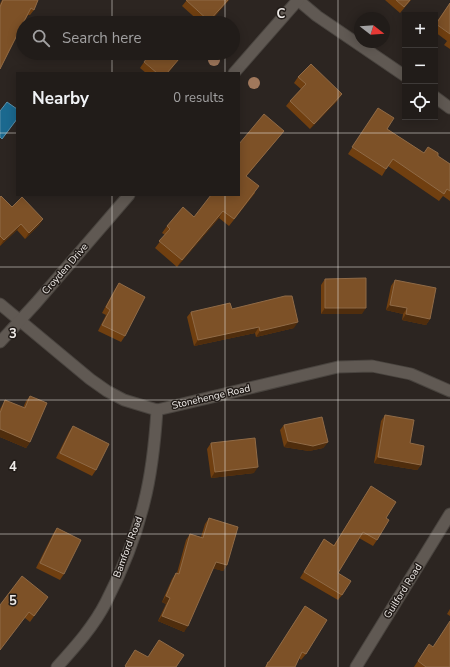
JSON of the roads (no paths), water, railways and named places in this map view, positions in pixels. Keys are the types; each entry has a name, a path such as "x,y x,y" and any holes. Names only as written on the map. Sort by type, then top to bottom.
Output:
{"street":[{"path":"235,72 298,0 317,16 402,74"},
{"path":"438,99 450,108"},
{"name":"Croyden Drive","path":"0,342 128,196"},
{"path":"0,304 90,379 107,391 124,400 157,410"},
{"name":"Stonehenge Road","path":"157,410 338,367 372,366 411,374 450,391"},
{"name":"Bamford Road","path":"57,667 80,641 106,603 129,550 144,504 149,483 157,410"},
{"name":"Guilford Road","path":"356,667 450,514"}],"water":[{"path":"7,102 16,108 16,120 2,139 0,137 0,111"}]}
